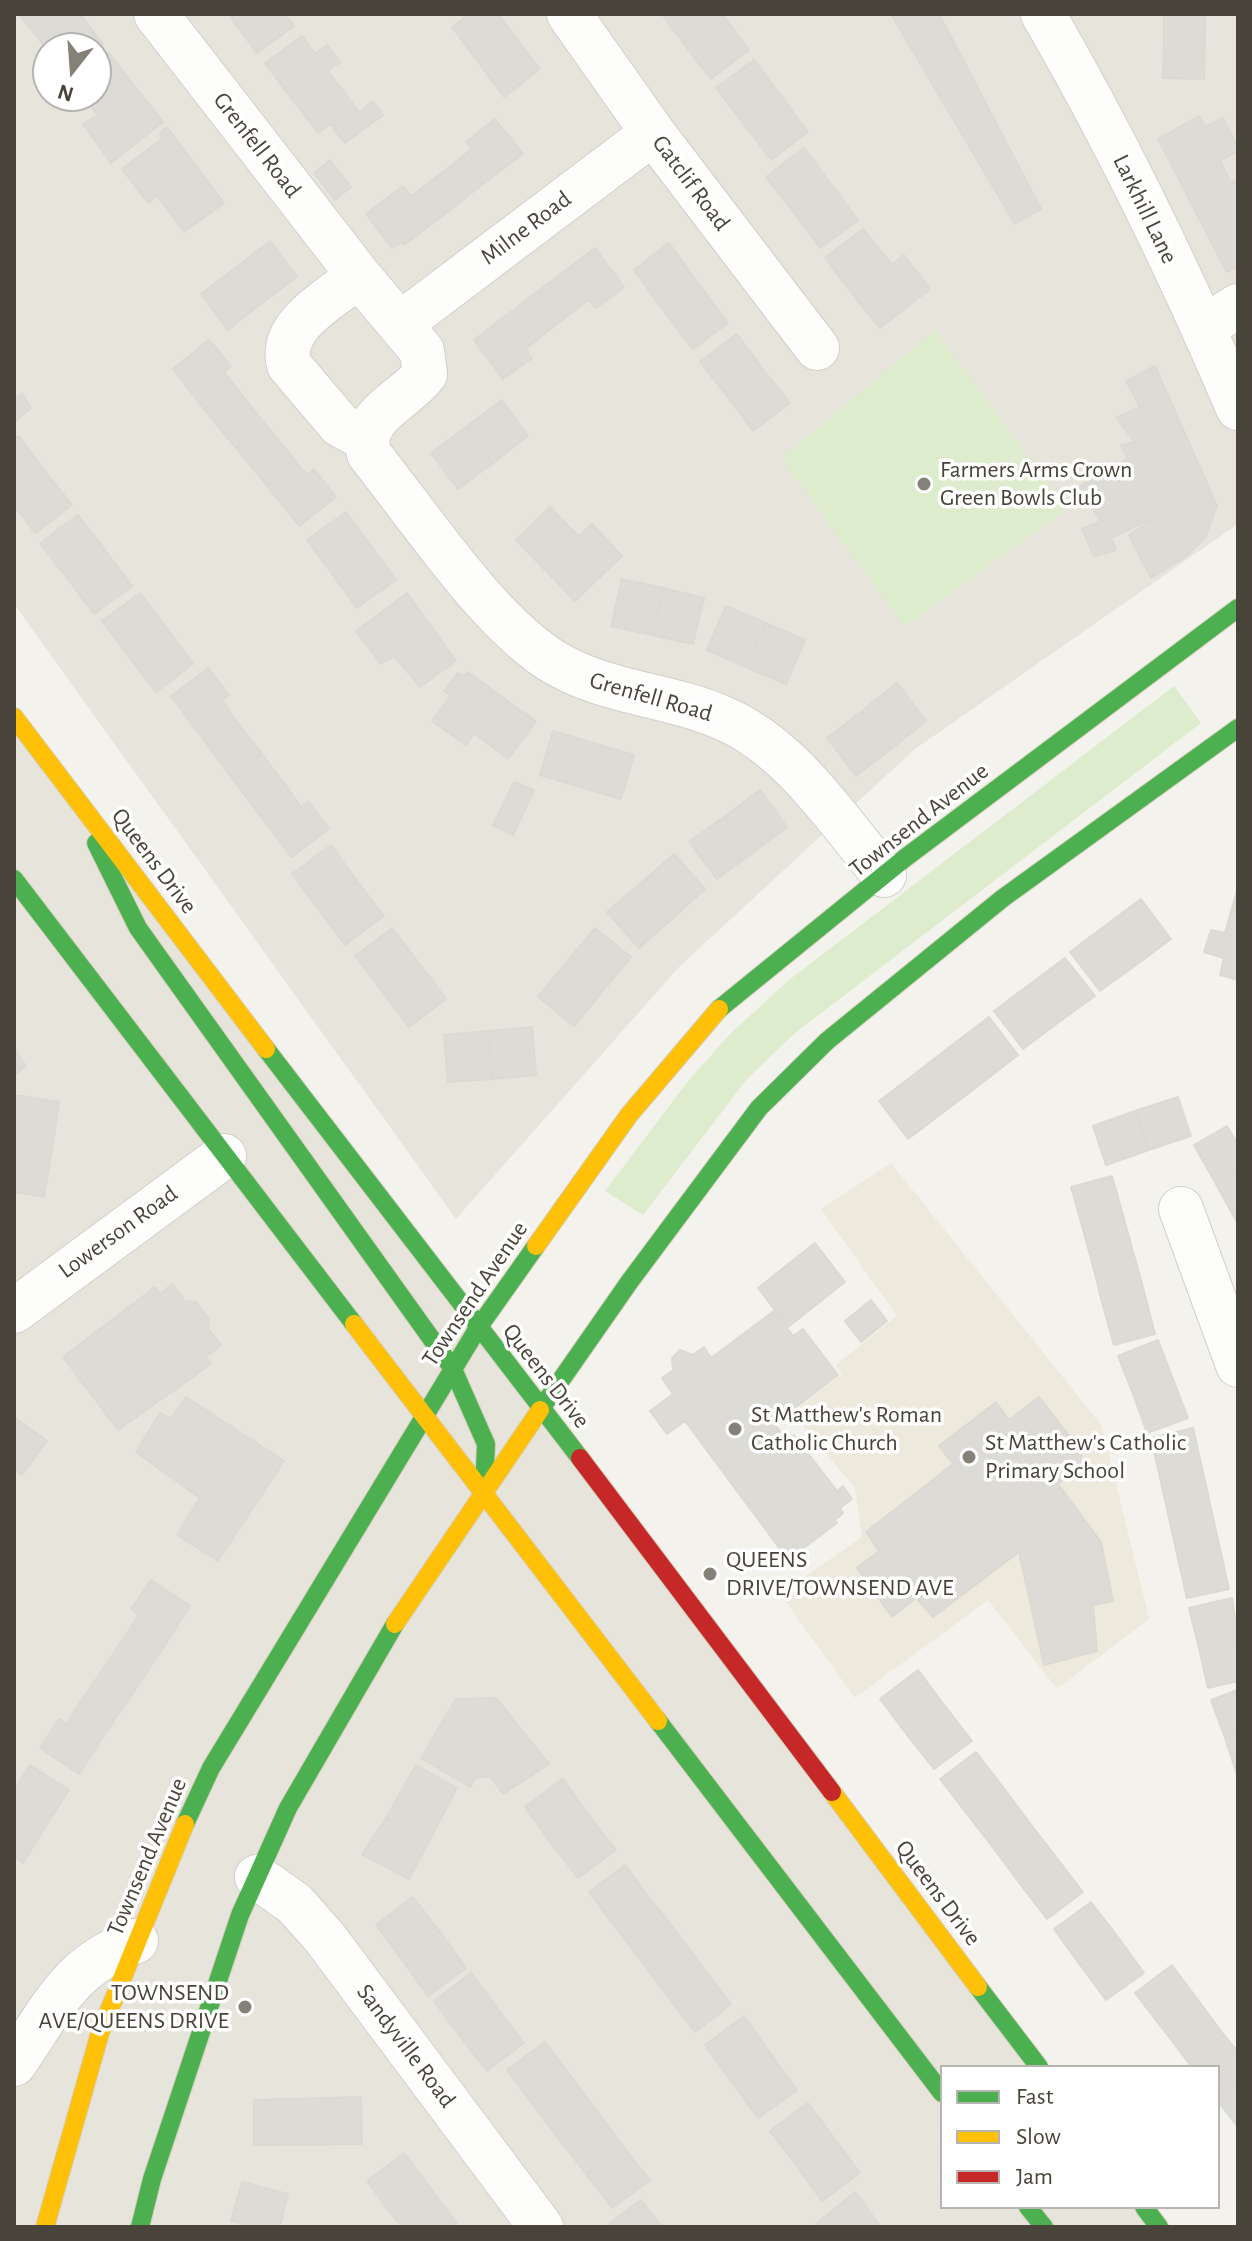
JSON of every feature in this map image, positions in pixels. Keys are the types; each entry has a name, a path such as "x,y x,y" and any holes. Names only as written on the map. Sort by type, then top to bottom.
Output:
{"main road":[{"name":"Townsend Avenue","path":"45,2227 100,2033 211,1768 478,1328 629,1115 717,1011 884,875 1238,608"},
{"name":"Queens Drive","path":"14,717 542,1408 1037,2065"},
{"path":"140,2227 152,2179 230,1944 288,1808 372,1659 605,1316 759,1108 827,1041 1003,898 1238,728"},
{"path":"70,790 138,928 453,1369 486,1444 484,1490"},
{"path":"14,879 940,2090"},
{"path":"1030,2209 1044,2227"},
{"path":"1146,2209 1159,2227"}],"street":[{"name":"Grenfell Road","path":"156,14 359,276 422,351 425,374 416,387 374,419 366,439 369,454 492,607 519,636 580,677 613,689 678,702 727,719 751,734 797,772 884,875"},
{"name":"Gatclif Road","path":"569,14 653,133 817,348"},
{"name":"Larkhill Lane","path":"1062,25 1221,316 1238,408"},
{"name":"Milne Road","path":"400,324 653,133"},
{"name":"Grenfell Road","path":"359,276 293,330 286,356 289,365 340,425 366,439"},
{"name":"Lowerson Road","path":"16,1306 224,1156"},
{"path":"1181,1209 1237,1359"},
{"name":"Sandyville Road","path":"257,1877 295,1904 325,1938 541,2227"},
{"path":"14,2064 76,1974 103,1953 136,1941"}],"shaded area":[{"path":"14,14 1238,14 1238,524 915,749 679,967 456,1219 14,604"},
{"path":"14,730 1037,2065 940,2065 940,2209 1146,2209 1159,2227 14,2227"},
{"name":"St Matthew's Catholic Primary School","path":"891,1163 1102,1426 1149,1619 1057,1689 988,1600 855,1698 780,1594 862,1537 855,1488 792,1413 842,1374 836,1365 897,1316 821,1209"}],"green space":[{"name":"Farmers Arms Crown Green Bowls Club","path":"935,330 1067,509 905,627 781,459"},
{"path":"1174,686 1201,723 795,1033 747,1079 643,1215 605,1191 688,1081 730,1034 789,980"}],"building":[{"path":"19,14 70,14 46,32 33,32"},
{"path":"70,14 80,14 94,32 46,32"},
{"path":"237,14 285,14 294,26 257,53 231,18"},
{"path":"469,14 498,14 514,35 478,62 452,27"},
{"path":"662,14 722,14 723,15 684,44"},
{"path":"891,14 939,14 1041,209 1015,224"},
{"path":"1164,14 1205,14 1205,35 1164,34"},
{"path":"723,15 749,50 711,79 684,44"},
{"path":"1164,34 1205,35 1204,79 1163,78"},
{"path":"514,35 540,69 504,97 478,62"},
{"path":"302,36 315,54 327,45 340,62 291,98 265,63"},
{"path":"112,57 163,122 111,163 83,124 98,116 95,112 112,112"},
{"path":"754,60 781,96 744,124 716,88"},
{"path":"328,71 359,112 373,101 383,115 345,143 330,124 318,133 291,98"},
{"path":"781,96 808,132 771,160 744,124"},
{"path":"1199,116 1205,127 1223,118 1238,147 1238,151 1220,161 1231,183 1238,178 1238,266 1227,272 1158,139"},
{"path":"495,119 523,154 483,184 462,157 472,149 466,142"},
{"path":"167,127 197,167 148,203 122,169 163,138 160,133"},
{"path":"804,148 831,184 793,212 766,177"},
{"path":"462,157 483,184 444,215 423,187"},
{"path":"330,160 351,187 335,200 314,173"},
{"path":"197,167 224,203 184,232 157,196"},
{"path":"831,184 858,220 820,248 793,212"},
{"path":"403,186 411,196 423,187 444,215 404,245 401,242 392,248 366,214"},
{"path":"863,229 892,265 853,295 825,258"},
{"path":"270,241 297,277 262,303 235,268"},
{"path":"669,243 702,288 666,314 634,270"},
{"path":"595,248 624,287 596,308 588,300 525,349 532,358 503,379 474,340"},
{"path":"904,255 930,289 880,328 853,295"},
{"path":"235,268 262,303 228,330 201,294"},
{"path":"702,288 728,323 693,349 666,314"},
{"path":"737,334 763,369 727,396 700,362"},
{"path":"209,340 231,366 224,372 234,385 204,409 173,369"},
{"path":"1155,366 1217,506 1205,538 1185,557 1151,578 1129,535 1159,515 1111,538 1116,550 1094,556 1082,529 1101,521 1079,487 1128,458 1121,445 1135,442 1116,418 1140,407 1126,381"},
{"path":"763,369 790,403 753,431 727,396"},
{"path":"234,385 265,424 236,448 204,409"},
{"path":"22,393 31,408 14,422 14,399"},
{"path":"502,400 528,436 493,463 466,427"},
{"path":"265,424 297,463 268,487 236,448"},
{"path":"466,427 493,463 458,489 431,453"},
{"path":"19,436 45,471 14,494 14,439"},
{"path":"297,463 307,475 314,469 336,497 299,526 268,487"},
{"path":"45,471 72,505 35,533 14,505 14,494"},
{"path":"550,507 579,537 545,570 516,540"},
{"path":"346,512 371,546 332,574 307,540"},
{"path":"78,515 105,550 67,578 40,543"},
{"path":"592,524 622,556 575,601 545,570"},
{"path":"371,546 396,580 357,608 332,574"},
{"path":"105,550 132,586 94,614 67,578"},
{"path":"622,579 663,588 652,635 611,626"},
{"path":"663,588 704,598 693,644 652,635"},
{"path":"140,593 167,628 129,657 102,621"},
{"path":"407,593 456,661 420,687 394,656 381,664 356,631"},
{"path":"726,606 766,623 746,667 707,650"},
{"path":"766,623 805,640 786,684 746,667"},
{"path":"167,628 193,664 156,692 129,657"},
{"path":"208,668 229,695 222,700 231,714 201,736 171,696"},
{"path":"468,672 502,697 466,745 432,721 451,696 444,691 458,673 464,676"},
{"path":"897,683 926,721 891,749 862,711"},
{"path":"502,697 536,721 508,759 475,734"},
{"path":"862,711 891,749 856,776 827,738"},
{"path":"231,714 262,754 231,777 201,736"},
{"path":"553,731 593,743 580,787 540,775"},
{"path":"593,743 634,755 621,799 580,787"},
{"path":"262,754 292,794 261,817 231,777"},
{"path":"514,782 534,790 513,835 493,825"},
{"path":"760,790 787,827 752,853 725,816"},
{"path":"292,794 301,807 308,801 329,829 292,857 261,817"},
{"path":"725,816 752,853 717,879 689,842"},
{"path":"331,845 357,881 319,910 292,874"},
{"path":"674,854 705,889 672,919 641,883"},
{"path":"357,881 384,916 345,945 319,910"},
{"path":"641,883 672,919 639,948 607,912"},
{"path":"1238,887 1238,980 1220,975 1224,958 1204,952 1211,930 1225,933"},
{"path":"1141,899 1171,939 1136,965 1106,925"},
{"path":"1106,925 1136,965 1100,991 1070,952"},
{"path":"392,928 419,963 382,991 355,956"},
{"path":"595,928 631,957 602,992 567,962"},
{"path":"1065,958 1095,996 1059,1022 1030,984"},
{"path":"567,962 602,992 574,1026 538,997"},
{"path":"419,963 446,999 409,1027 382,991"},
{"path":"1030,984 1059,1022 1023,1049 994,1011"},
{"path":"989,1017 1018,1055 982,1083 952,1045"},
{"path":"532,1027 536,1075 492,1079 488,1031"},
{"path":"488,1031 492,1079 448,1082 444,1035"},
{"path":"952,1045 982,1083 945,1111 916,1073"},
{"path":"14,1049 26,1066 14,1075"},
{"path":"916,1073 945,1111 908,1139 879,1101"},
{"path":"14,1095 59,1102 52,1149 14,1143"},
{"path":"1178,1097 1191,1136 1149,1150 1135,1111"},
{"path":"1135,1111 1149,1150 1106,1165 1093,1126"},
{"path":"1227,1126 1238,1145 1238,1172 1216,1184 1194,1145"},
{"path":"14,1143 52,1149 44,1197 14,1192"},
{"path":"1238,1172 1238,1224 1216,1184"},
{"path":"1112,1176 1123,1215 1082,1226 1071,1187"},
{"path":"1123,1215 1134,1255 1093,1266 1082,1226"},
{"path":"815,1243 845,1282 788,1327 758,1288"},
{"path":"1134,1255 1145,1295 1103,1306 1093,1266"},
{"path":"172,1284 185,1301 196,1302 209,1319 208,1329 221,1345 205,1357 211,1364 118,1430 63,1357 155,1287 160,1294"},
{"path":"1145,1295 1155,1334 1114,1345 1103,1306"},
{"path":"871,1300 887,1321 861,1342 845,1321"},
{"name":"St Matthew's Roman Catholic Church","path":"774,1311 793,1336 803,1329 838,1375 774,1424 787,1440 794,1435 837,1491 843,1486 852,1499 840,1508 843,1513 835,1520 837,1523 797,1553 794,1550 786,1557 685,1421 667,1434 650,1411 673,1394 662,1378 673,1370 672,1358 680,1350 693,1355 704,1347 711,1358"},
{"path":"1158,1340 1173,1379 1133,1394 1118,1356"},
{"path":"1173,1379 1188,1418 1147,1433 1133,1394"},
{"path":"186,1397 284,1461 218,1561 177,1535 200,1498 136,1452 160,1413 171,1419"},
{"path":"1039,1397 1081,1451 1082,1464 1058,1484 1101,1542 1113,1601 1093,1605 1097,1651 1044,1665 1019,1552 933,1617 916,1598 892,1617 857,1568 879,1551 866,1532 953,1464 939,1446 996,1402 1009,1420"},
{"path":"14,1417 47,1441 22,1475 14,1469"},
{"path":"1193,1428 1202,1468 1160,1478 1151,1438"},
{"path":"1202,1468 1211,1508 1169,1518 1160,1478"},
{"path":"1211,1508 1220,1549 1178,1559 1169,1518"},
{"path":"1220,1549 1229,1589 1187,1598 1178,1559"},
{"path":"151,1580 190,1606 163,1648 131,1627 139,1614 131,1609"},
{"path":"1232,1598 1238,1639 1199,1648 1189,1608"},
{"path":"131,1627 163,1648 135,1690 103,1669"},
{"path":"1238,1639 1238,1681 1208,1688 1199,1648"},
{"path":"103,1669 135,1690 107,1731 75,1710"},
{"path":"918,1670 945,1706 907,1735 880,1699"},
{"path":"1238,1690 1238,1734 1225,1738 1211,1700"},
{"path":"496,1698 549,1764 503,1794 490,1776 475,1778 470,1787 421,1758 456,1699"},
{"path":"945,1706 972,1741 934,1769 907,1735"},
{"path":"75,1710 107,1731 79,1774 40,1748 59,1719 67,1724"},
{"path":"1238,1734 1238,1778 1225,1738"},
{"path":"976,1752 1003,1787 967,1814 940,1779"},
{"path":"30,1765 69,1790 46,1826 14,1806 14,1791"},
{"path":"416,1765 457,1788 429,1841 386,1818"},
{"path":"563,1779 589,1815 551,1843 525,1807"},
{"path":"1003,1787 1029,1822 994,1849 967,1814"},
{"path":"14,1806 46,1826 23,1863 14,1857"},
{"path":"589,1815 616,1850 578,1878 551,1843"},
{"path":"386,1818 429,1841 409,1879 362,1854"},
{"path":"1029,1822 1056,1857 1020,1884 994,1849"},
{"path":"1056,1857 1083,1892 1047,1919 1020,1884"},
{"path":"625,1865 651,1900 615,1927 589,1892"},
{"path":"413,1897 440,1932 402,1960 376,1925"},
{"path":"651,1900 678,1934 642,1962 615,1927"},
{"path":"1091,1902 1118,1937 1080,1965 1054,1929"},
{"path":"440,1932 466,1968 428,1996 402,1960"},
{"path":"678,1934 705,1970 668,1997 642,1962"},
{"path":"1118,1937 1144,1973 1106,2000 1080,1965"},
{"path":"1172,1965 1198,2000 1162,2028 1135,1993"},
{"path":"705,1970 731,2004 695,2032 668,1997"},
{"path":"471,1973 497,2008 460,2036 434,2001"},
{"path":"1198,2000 1224,2035 1188,2062 1162,2028"},
{"path":"497,2008 524,2043 487,2071 460,2036"},
{"path":"744,2016 770,2053 731,2081 705,2045"},
{"path":"1224,2035 1238,2052 1238,2079 1220,2092 1220,2065 1190,2065 1188,2062"},
{"path":"545,2042 571,2076 533,2105 507,2070"},
{"path":"770,2053 797,2090 758,2118 731,2081"},
{"path":"571,2076 597,2111 559,2139 533,2105"},
{"path":"1238,2079 1238,2127 1220,2104 1220,2092"},
{"path":"361,2097 362,2144 254,2145 254,2100"},
{"path":"808,2103 834,2138 796,2165 770,2131"},
{"path":"597,2111 623,2146 586,2174 559,2139"},
{"path":"834,2138 860,2173 822,2201 796,2165"},
{"path":"623,2146 650,2180 612,2208 586,2174"},
{"path":"404,2153 431,2189 393,2216 367,2181"},
{"path":"242,2182 288,2194 280,2227 256,2227 231,2221"},
{"path":"431,2189 457,2224 402,2227 393,2216"},
{"path":"855,2192 881,2227 818,2227 816,2224"},
{"path":"641,2200 662,2227 605,2227"}],"traffic: fast":[{"path":"719,1009 905,858 1238,608"},
{"path":"540,1410 630,1281 759,1108 827,1041 1003,898 1238,728"},
{"path":"96,843 138,928 453,1369 486,1444 484,1490"},
{"path":"14,879 354,1324"},
{"path":"266,1049 580,1458"},
{"path":"185,1824 211,1768 478,1328 536,1246"},
{"path":"140,2227 152,2179 240,1915 288,1808 395,1624"},
{"path":"658,1721 940,2090"},
{"path":"978,1987 1037,2065"},
{"path":"1030,2209 1044,2227"},
{"path":"1146,2209 1159,2227"}],"traffic: slow":[{"path":"14,717 266,1049"},
{"path":"536,1246 629,1115 719,1009"},
{"path":"354,1324 658,1721"},
{"path":"395,1624 540,1410"},
{"path":"832,1792 978,1987"},
{"path":"45,2227 100,2033 185,1824"}],"traffic: jam":[{"path":"580,1458 832,1792"}],"place":[{"name":"Farmers Arms Crown Green Bowls Club","path":"924,484"},
{"name":"St Matthew's Roman Catholic Church","path":"735,1429"},
{"name":"St Matthew's Catholic Primary School","path":"969,1457"},
{"name":"QUEENS DRIVE/TOWNSEND AVE","path":"710,1574"},
{"name":"TOWNSEND AVE/QUEENS DRIVE","path":"245,2007"}]}
